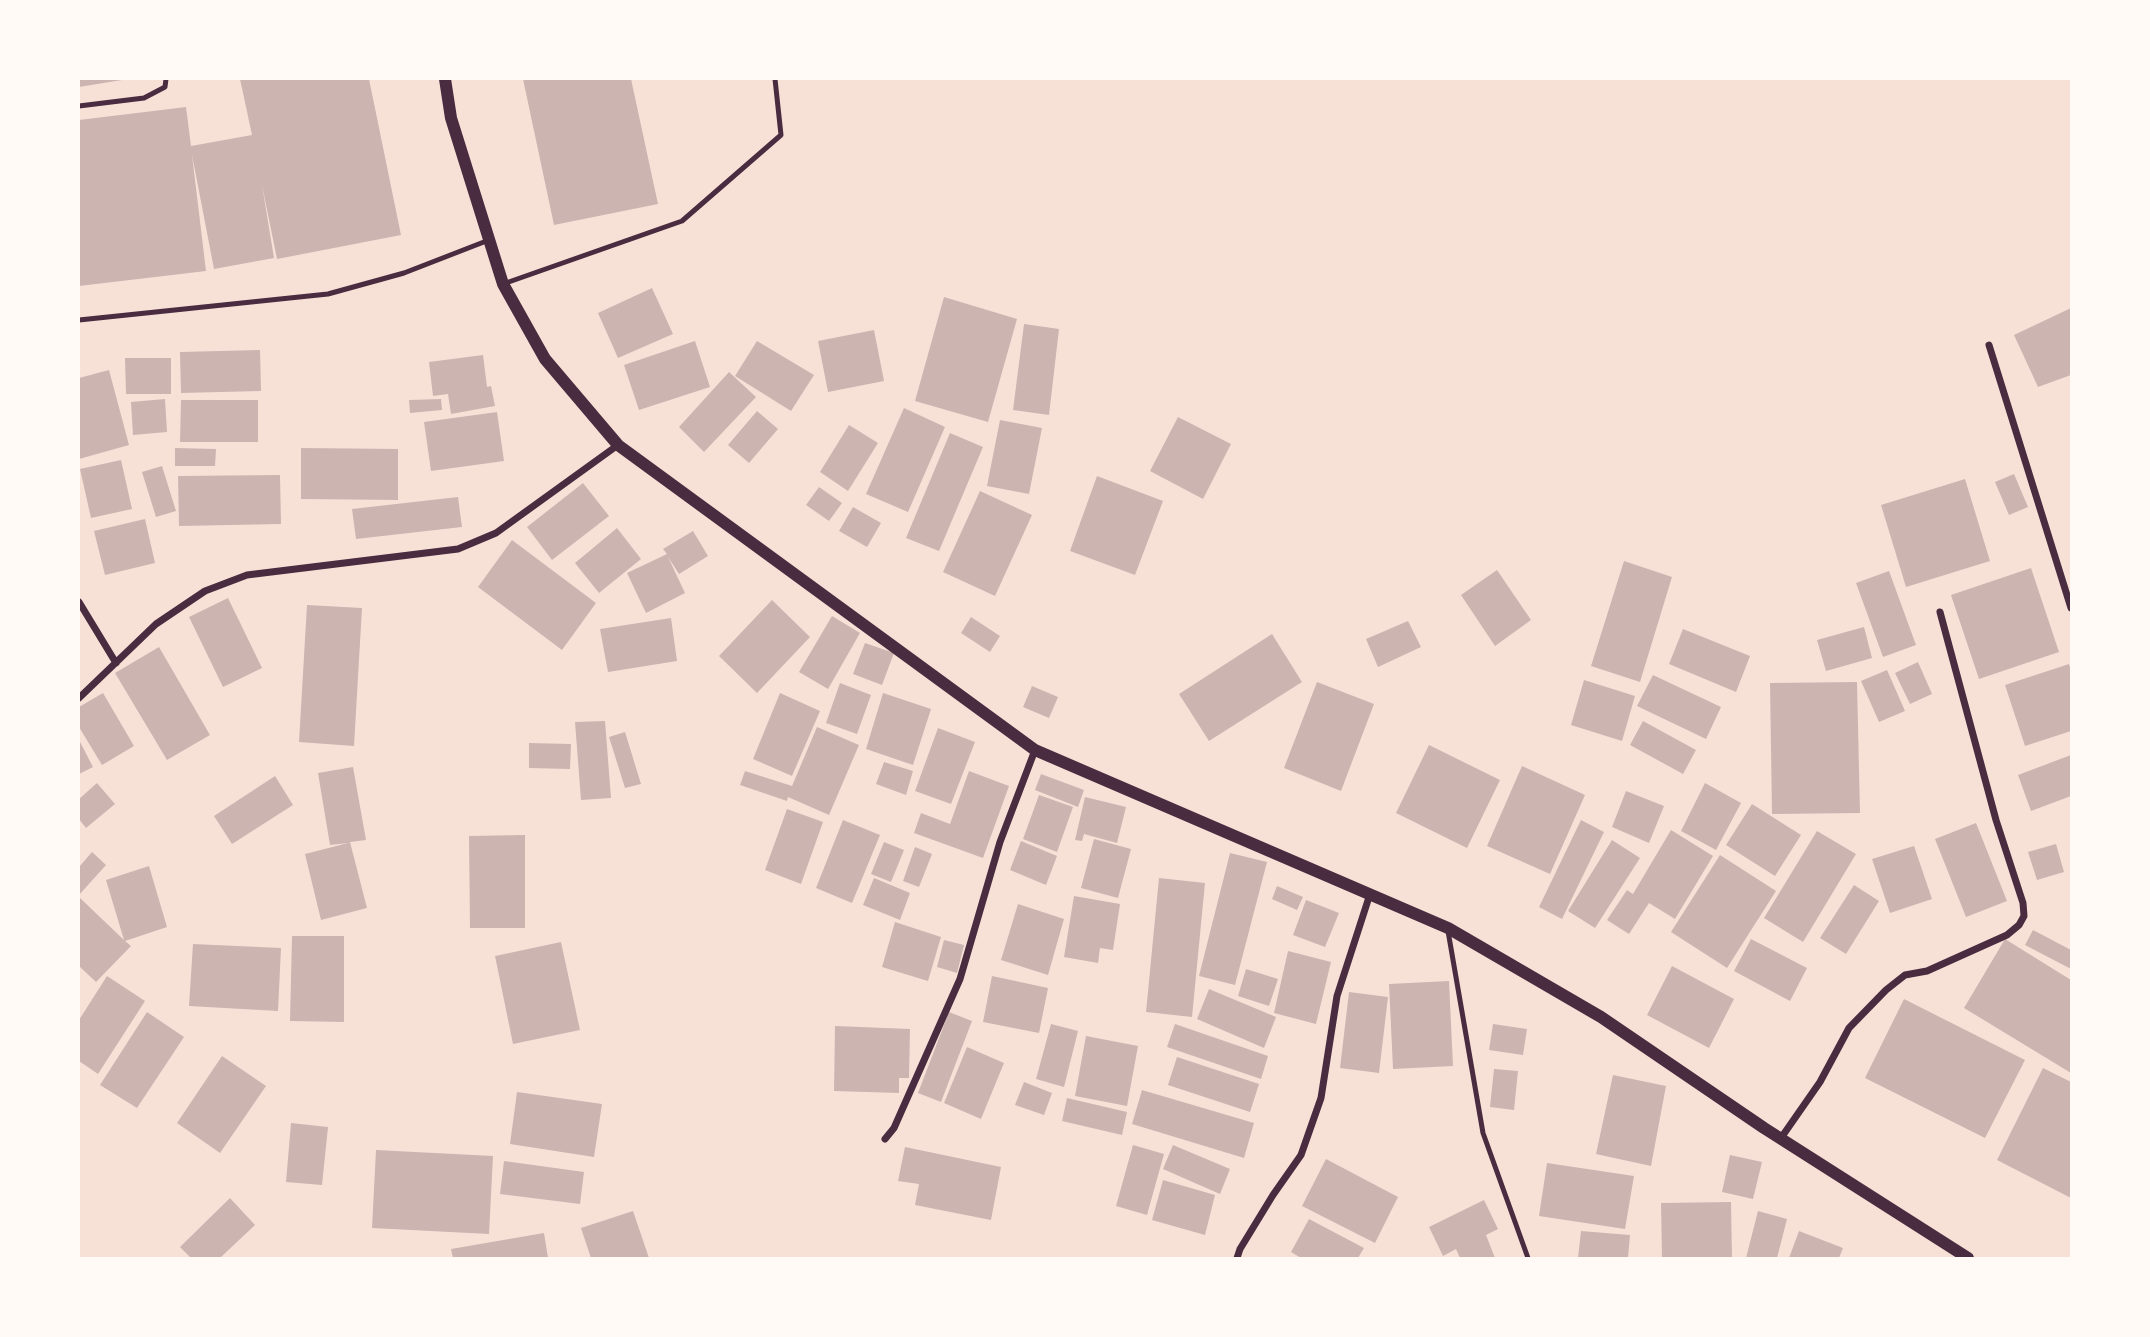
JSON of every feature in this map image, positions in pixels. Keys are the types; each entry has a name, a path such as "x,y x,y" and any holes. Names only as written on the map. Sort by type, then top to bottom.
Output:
{"street":[{"path":"445,79 452,118 503,284 545,359 618,445 1035,750 1448,928 1601,1017 1781,1138 1968,1258"},
{"path":"1989,345 2071,608"},
{"path":"79,698 156,624 205,592 247,575 458,549 496,533 618,445"},
{"path":"79,602 116,663"},
{"path":"1781,1138 1820,1082 1849,1028 1886,990 1905,975 1927,971 2007,935 2019,925 2024,916 2023,902 1997,820 1940,612"},
{"path":"885,1139 894,1128 960,979 1000,842 1035,750"},
{"path":"1237,1258 1273,1195 1301,1155 1321,1098 1336,996 1370,894"}],"lane":[{"path":"79,106 144,97 165,87 166,79"},
{"path":"503,284 682,221 781,135 775,79"},
{"path":"79,320 328,294 404,273 489,240"},
{"path":"1448,928 1483,1133 1528,1258"}],"building":[{"path":"79,79 122,79 122,80 79,87"},
{"path":"240,79 369,79 401,235 277,259 262,185 274,258 214,269 192,155 206,271 79,286 79,120 186,107 191,146 252,135"},
{"path":"523,79 631,79 658,204 554,225"},
{"path":"652,288 673,334 618,358 598,313"},
{"path":"944,297 1017,319 988,422 915,401"},
{"path":"2071,308 2071,375 2038,387 2014,335"},
{"path":"1024,324 1059,329 1049,415 1013,410"},
{"path":"874,330 884,381 828,392 818,341"},
{"path":"695,341 710,387 639,410 624,365"},
{"path":"757,341 814,375 791,411 735,376"},
{"path":"260,350 261,391 181,393 180,352"},
{"path":"483,355 487,387 491,386 495,406 451,414 448,394 433,396 429,362"},
{"path":"125,358 171,358 171,394 126,394"},
{"path":"109,370 129,445 79,459 79,378"},
{"path":"729,372 756,397 704,452 679,427"},
{"path":"165,399 167,432 133,435 131,402"},
{"path":"441,399 442,410 410,413 409,400"},
{"path":"181,400 258,400 258,442 180,442"},
{"path":"904,408 945,427 908,512 866,494"},
{"path":"757,411 778,429 749,463 728,445"},
{"path":"497,412 504,461 431,471 424,422"},
{"path":"1178,417 1231,444 1203,499 1150,471"},
{"path":"1000,420 1042,428 1029,494 987,486"},
{"path":"849,425 878,443 848,491 820,472"},
{"path":"950,433 983,447 939,551 906,538"},
{"path":"175,448 216,449 215,466 175,466"},
{"path":"301,448 398,449 398,500 301,499"},
{"path":"121,460 132,509 91,518 80,469"},
{"path":"162,466 176,511 156,517 142,472"},
{"path":"2014,474 2028,507 2009,515 1995,482"},
{"path":"280,475 281,524 179,526 178,476"},
{"path":"1097,476 1163,501 1135,575 1070,551"},
{"path":"1965,479 1990,561 1906,587 1881,505"},
{"path":"583,483 609,516 552,560 527,527"},
{"path":"819,487 842,503 829,521 806,505"},
{"path":"980,491 1032,515 995,596 943,572"},
{"path":"458,497 462,527 356,539 352,509"},
{"path":"853,507 881,523 867,547 839,531"},
{"path":"145,519 155,563 105,575 94,531"},
{"path":"617,528 641,559 599,593 575,563"},
{"path":"693,531 708,556 679,574 668,557 685,593 646,613 627,573 667,554 663,549"},
{"path":"512,540 596,603 562,650 478,587"},
{"path":"1624,561 1672,577 1640,682 1591,666"},
{"path":"2031,568 2059,652 1979,679 1951,595"},
{"path":"1497,570 1531,620 1495,646 1461,595"},
{"path":"1889,571 1916,645 1883,657 1856,583"},
{"path":"228,598 262,668 223,687 189,617"},
{"path":"772,600 810,637 757,693 719,656"},
{"path":"307,605 362,608 354,746 299,742"},
{"path":"832,616 860,633 828,689 799,672"},
{"path":"971,617 1000,636 990,652 961,633"},
{"path":"671,618 677,661 608,672 600,629"},
{"path":"1408,621 1421,647 1378,667 1366,639"},
{"path":"1864,627 1872,658 1826,671 1817,640"},
{"path":"1683,629 1750,656 1736,692 1669,664"},
{"path":"1272,634 1302,682 1209,741 1179,694"},
{"path":"865,643 894,653 882,685 853,674"},
{"path":"159,647 210,735 167,760 115,673"},
{"path":"1918,662 1932,694 1910,704 1895,673"},
{"path":"2069,664 2071,731 2025,746 2005,685"},
{"path":"1887,670 1905,711 1879,722 1861,681"},
{"path":"1653,675 1721,707 1706,739 1637,706"},
{"path":"1584,680 1635,696 1622,741 1571,725"},
{"path":"1317,682 1374,704 1341,791 1284,768"},
{"path":"1857,682 1860,813 1772,814 1770,683"},
{"path":"840,683 871,695 857,734 826,723"},
{"path":"1032,686 1058,697 1049,718 1023,707"},
{"path":"103,693 134,746 102,765 79,727 79,707"},
{"path":"780,693 820,711 792,776 753,759"},
{"path":"883,693 931,709 913,765 866,749"},
{"path":"605,721 611,798 581,800 575,722"},
{"path":"1643,721 1696,750 1683,774 1630,745"},
{"path":"817,727 859,745 829,815 788,797 787,801 740,785 745,771 792,786"},
{"path":"938,728 975,742 951,804 915,791"},
{"path":"625,732 641,784 625,788 609,737"},
{"path":"79,740 93,767 79,774"},
{"path":"529,743 571,744 570,769 529,768"},
{"path":"1429,745 1500,780 1467,848 1396,813"},
{"path":"2071,755 2071,796 2031,811 2018,775"},
{"path":"884,762 913,771 906,795 876,784"},
{"path":"1522,766 1585,795 1550,874 1487,846"},
{"path":"353,767 366,840 350,842 367,908 321,920 305,854 348,843 330,845 318,773"},
{"path":"969,771 1009,786 983,858 914,833 921,813 950,824"},
{"path":"1041,774 1084,790 1078,807 1035,790"},
{"path":"275,776 293,805 232,844 214,816"},
{"path":"97,783 115,804 86,828 79,819 79,799"},
{"path":"1705,783 1741,803 1716,850 1681,831"},
{"path":"1626,791 1664,806 1649,843 1612,827"},
{"path":"1039,795 1073,807 1057,852 1023,839"},
{"path":"1085,797 1126,807 1117,843 1084,834 1082,841 1075,840"},
{"path":"1752,804 1801,835 1775,876 1726,845"},
{"path":"787,809 823,822 801,884 765,870"},
{"path":"843,820 880,835 852,903 816,888"},
{"path":"1581,820 1604,832 1562,919 1539,907"},
{"path":"1976,823 2007,901 1966,917 1935,839"},
{"path":"1671,830 1713,856 1675,919 1649,903 1629,934 1607,920 1627,890 1633,894"},
{"path":"1817,831 1856,854 1803,942 1764,918"},
{"path":"525,835 525,928 470,928 469,836"},
{"path":"1094,839 1131,849 1118,898 1081,888"},
{"path":"1612,840 1640,858 1595,928 1568,911"},
{"path":"1021,841 1057,856 1046,885 1010,870"},
{"path":"884,842 904,850 891,882 871,874"},
{"path":"2056,844 2064,872 2037,880 2028,852"},
{"path":"1914,846 1932,899 1890,913 1872,859"},
{"path":"915,847 932,854 919,887 903,881"},
{"path":"92,852 106,865 79,895 79,867"},
{"path":"1230,853 1267,862 1235,985 1199,976"},
{"path":"1720,855 1776,891 1727,968 1671,932"},
{"path":"149,866 167,927 125,941 131,946 96,982 79,966 79,897 124,940 106,880"},
{"path":"874,878 910,893 900,920 863,905"},
{"path":"1159,878 1205,883 1192,1017 1146,1012"},
{"path":"1854,885 1879,901 1846,954 1820,938"},
{"path":"1277,886 1303,897 1297,910 1272,899"},
{"path":"1074,896 1120,904 1113,950 1100,948 1098,963 1064,957"},
{"path":"1306,900 1339,913 1325,947 1293,935"},
{"path":"1018,904 1064,919 1048,975 1001,960"},
{"path":"895,922 941,937 928,981 882,967"},
{"path":"2033,930 2071,950 2071,969 2025,945"},
{"path":"292,936 344,936 344,1022 290,1021"},
{"path":"1751,939 1807,968 1790,1001 1734,971"},
{"path":"2005,939 2071,980 2071,1073 1964,1008"},
{"path":"944,940 964,945 957,973 937,967"},
{"path":"561,942 580,1030 513,1044 495,956"},
{"path":"193,944 281,948 278,1011 189,1006"},
{"path":"1288,951 1331,962 1316,1024 1274,1013"},
{"path":"1672,966 1734,999 1709,1048 1647,1015"},
{"path":"1246,969 1278,979 1269,1006 1238,996"},
{"path":"107,976 145,1001 98,1074 79,1061 79,1020"},
{"path":"992,976 1048,988 1039,1033 983,1022"},
{"path":"1449,981 1453,1066 1393,1069 1389,984"},
{"path":"1209,989 1276,1017 1264,1048 1197,1019"},
{"path":"1349,992 1388,997 1379,1073 1340,1068"},
{"path":"1904,999 2025,1060 1985,1138 1865,1078"},
{"path":"147,1012 184,1037 137,1108 100,1085"},
{"path":"949,1012 972,1021 941,1102 918,1093"},
{"path":"1051,1024 1078,1031 1064,1087 1036,1079"},
{"path":"1175,1024 1268,1056 1261,1079 1167,1047"},
{"path":"1493,1024 1527,1029 1523,1055 1489,1050"},
{"path":"835,1026 910,1029 909,1078 899,1078 899,1093 834,1091"},
{"path":"1086,1036 1138,1046 1127,1106 1075,1096"},
{"path":"967,1047 1004,1063 981,1119 944,1103"},
{"path":"222,1056 266,1086 220,1153 177,1123"},
{"path":"1177,1057 1259,1084 1250,1112 1168,1085"},
{"path":"2043,1068 2071,1082 2071,1198 1997,1160"},
{"path":"1494,1069 1518,1071 1514,1110 1490,1107"},
{"path":"1613,1075 1666,1086 1651,1166 1596,1154"},
{"path":"1024,1082 1052,1093 1044,1115 1015,1105"},
{"path":"1142,1090 1254,1123 1244,1158 1132,1124"},
{"path":"517,1092 602,1104 594,1157 510,1144"},
{"path":"1067,1098 1127,1112 1122,1135 1062,1121"},
{"path":"291,1123 328,1127 322,1185 286,1182"},
{"path":"1133,1145 1164,1154 1147,1215 1116,1206"},
{"path":"1173,1145 1230,1169 1220,1194 1163,1169"},
{"path":"905,1147 1001,1167 991,1220 915,1205 919,1184 898,1181"},
{"path":"376,1150 493,1156 489,1234 372,1228"},
{"path":"1730,1155 1762,1162 1753,1199 1722,1192"},
{"path":"1326,1159 1398,1197 1375,1243 1302,1206"},
{"path":"504,1161 584,1172 580,1204 500,1194"},
{"path":"1547,1163 1634,1176 1625,1229 1539,1216"},
{"path":"1163,1180 1215,1195 1205,1235 1152,1220"},
{"path":"230,1198 255,1225 220,1258 191,1258 180,1247"},
{"path":"1484,1200 1498,1229 1486,1235 1495,1258 1460,1258 1456,1249 1443,1256 1429,1227"},
{"path":"1731,1202 1732,1258 1662,1258 1661,1203"},
{"path":"633,1211 649,1258 591,1258 581,1228"},
{"path":"1758,1211 1787,1219 1777,1258 1746,1258"},
{"path":"1309,1219 1364,1248 1358,1258 1301,1258 1291,1252"},
{"path":"1581,1231 1630,1235 1628,1258 1578,1258"},
{"path":"1799,1231 1843,1248 1839,1258 1789,1258"},
{"path":"544,1233 548,1258 453,1258 451,1249"}]}
